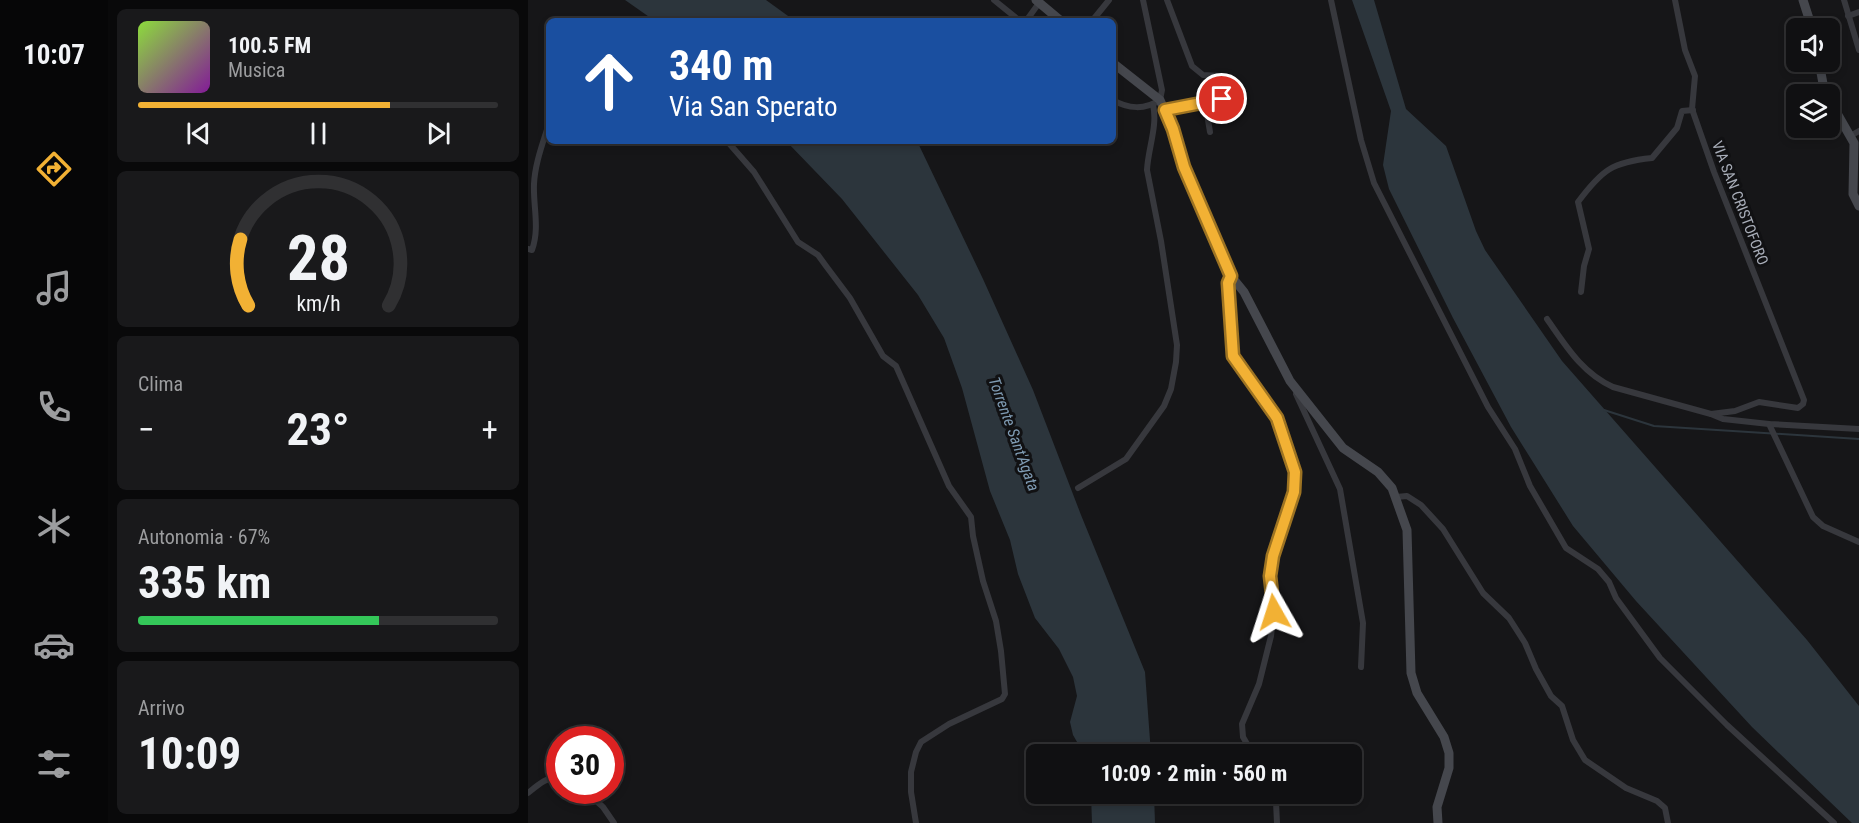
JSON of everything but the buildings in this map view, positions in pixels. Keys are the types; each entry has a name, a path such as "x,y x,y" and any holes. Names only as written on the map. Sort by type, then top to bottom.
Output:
{"street":[{"path":"994,0 1016,18"},
{"path":"1095,18 1110,0"},
{"path":"1078,488 1126,459 1164,406 1171,389 1176,362 1177,345 1172,306 1147,170 1156,103 1162,90 1143,0"},
{"path":"1165,110 1240,96 1220,76 1203,75 1192,66 1167,0"},
{"path":"1331,0 1361,140 1374,183 1488,407 1515,449 1530,486 1566,549 1598,568 1609,582 1616,598 1660,658 1727,725 1834,823"},
{"name":"VIA SAN CRISTOFORO","path":"1675,0 1685,50 1695,76 1693,110 1736,228 1804,400 1798,408 1759,402 1735,411 1711,414"},
{"path":"1803,0 1809,18"},
{"path":"1844,0 1858,40 1859,50"},
{"path":"1028,18 1038,1 1058,18"},
{"path":"1848,16 1859,12"},
{"path":"1116,66 1165,110 1184,167 1231,276 1244,292 1290,382 1340,489 1363,623 1361,667"},
{"path":"1116,102 1122,106 1134,108 1156,103"},
{"path":"1205,102 1210,132"},
{"path":"1581,292 1584,266 1589,249 1578,202 1597,177 1611,168 1629,160 1652,158 1677,129 1682,111 1693,110"},
{"path":"1840,114 1855,134 1853,194 1859,206"},
{"path":"529,252 537,234 534,180 546,133"},
{"path":"730,144 754,172 798,242 818,255 850,298 883,356 896,366 949,486 970,517 996,621 1005,693 1002,699 949,724 921,742 911,772 916,823"},
{"path":"1231,276 1228,283 1233,356 1277,418 1295,472 1294,492 1273,556 1270,576 1274,612 1271,636 1259,684 1242,724 1243,737 1247,744"},
{"path":"1547,319 1578,363 1601,382 1613,387 1723,419 1771,427 1859,429"},
{"path":"1290,382 1343,448 1378,472 1392,488 1396,497 1407,530 1411,673 1417,693 1444,737 1449,753 1449,768 1437,807 1438,823"},
{"path":"1771,427 1813,517 1823,525 1859,542"},
{"path":"1396,497 1407,496 1443,529 1483,593 1509,618 1525,643 1551,696 1562,706 1573,740 1585,760 1626,788 1657,801 1665,808 1668,823"},
{"path":"528,793 546,780"},
{"path":"600,804 614,823"},
{"path":"1276,804 1277,823"}],"water":[{"path":"625,0 766,0 791,18 651,18"},
{"path":"1352,0 1374,0 1406,109 1446,146 1485,250 1562,361 1807,640 1859,706 1859,823 1852,823 1752,727 1636,601 1573,526 1511,427 1453,318 1389,189 1383,165 1391,111"},
{"name":"Torrente Sant'Agata","path":"789,144 918,144 1033,390 1145,672 1150,744 1078,744 1073,735 1070,722 1077,696 1073,677 1059,649 1035,618 1018,574 1010,540 990,491 962,388 944,338 918,295 842,199"},
{"path":"1091,804 1154,804 1155,823 1092,823"}],"waterway":[{"path":"1604,410 1654,426 1859,439"}],"route":[{"path":"1222,99 1165,110 1184,167 1231,276 1228,283 1233,356 1277,418 1295,472 1294,492 1273,556 1270,576 1274,612"}]}
